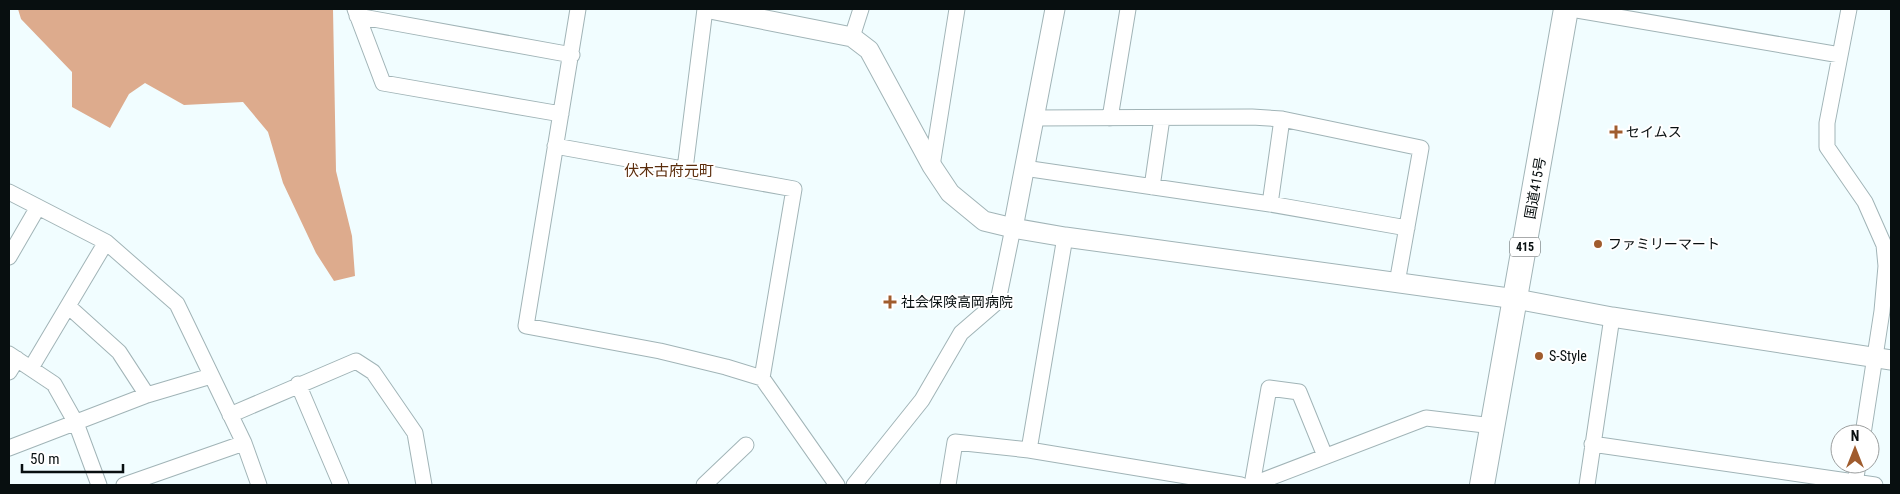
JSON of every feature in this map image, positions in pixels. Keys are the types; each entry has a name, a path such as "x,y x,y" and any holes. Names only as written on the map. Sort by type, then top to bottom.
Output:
{"highway":[{"name":"国道415号","path":"1482,485 1566,9"}],"street":[{"path":"578,9 572,55 555,146 526,326 660,351 762,378 837,485"},
{"path":"685,170 706,9"},
{"path":"710,9 768,14 852,37 869,50 932,166 950,193 984,221 1066,237 1516,299 1612,317 1883,359"},
{"path":"852,37 861,9"},
{"path":"932,166 957,9"},
{"path":"854,485 922,400 961,333 998,301 1055,9"},
{"path":"1110,118 1128,9"},
{"path":"1571,9 1840,55"},
{"path":"1849,9 1827,123 1827,148 1865,202 1884,245 1886,266 1882,310 1883,359 1866,424"},
{"path":"356,12 572,55"},
{"path":"356,12 383,83 561,114"},
{"path":"1034,118 1252,117 1282,119 1421,148 1397,283"},
{"path":"1152,187 1162,118"},
{"path":"1270,204 1282,119"},
{"path":"555,146 794,190 762,378"},
{"path":"1024,168 1270,204 1407,228"},
{"path":"9,192 106,242 177,304 210,376 244,443 259,485"},
{"path":"9,257 38,208"},
{"path":"1029,450 1066,237"},
{"path":"31,368 106,242"},
{"path":"68,306 119,352 147,395"},
{"path":"1587,485 1612,317"},
{"path":"230,414 356,361 373,372 415,433 424,485"},
{"path":"11,362 31,368 54,384 76,423 99,485"},
{"path":"10,446 147,395 210,376"},
{"path":"298,384 341,485"},
{"path":"1251,485 1268,388 1299,392 1324,456"},
{"path":"1251,485 1426,418 1493,426"},
{"path":"948,485 955,442 1029,450 1240,485"},
{"path":"124,485 244,443"},
{"path":"1592,444 1875,485"},
{"path":"704,485 746,445"}],"shaded area":[{"path":"18,9 333,9 336,171 352,236 355,276 334,281 316,253 283,183 268,132 243,102 184,105 145,83 129,94 110,128 72,107 72,72 21,19"}],"place":[{"name":"セイムス","path":"1616,132"},
{"name":"ファミリーマート","path":"1598,244"},
{"name":"社会保険高岡病院","path":"890,302"},
{"name":"S-Style","path":"1539,356"}],"district":[{"name":"伏木古府元町","path":"669,171"}]}
